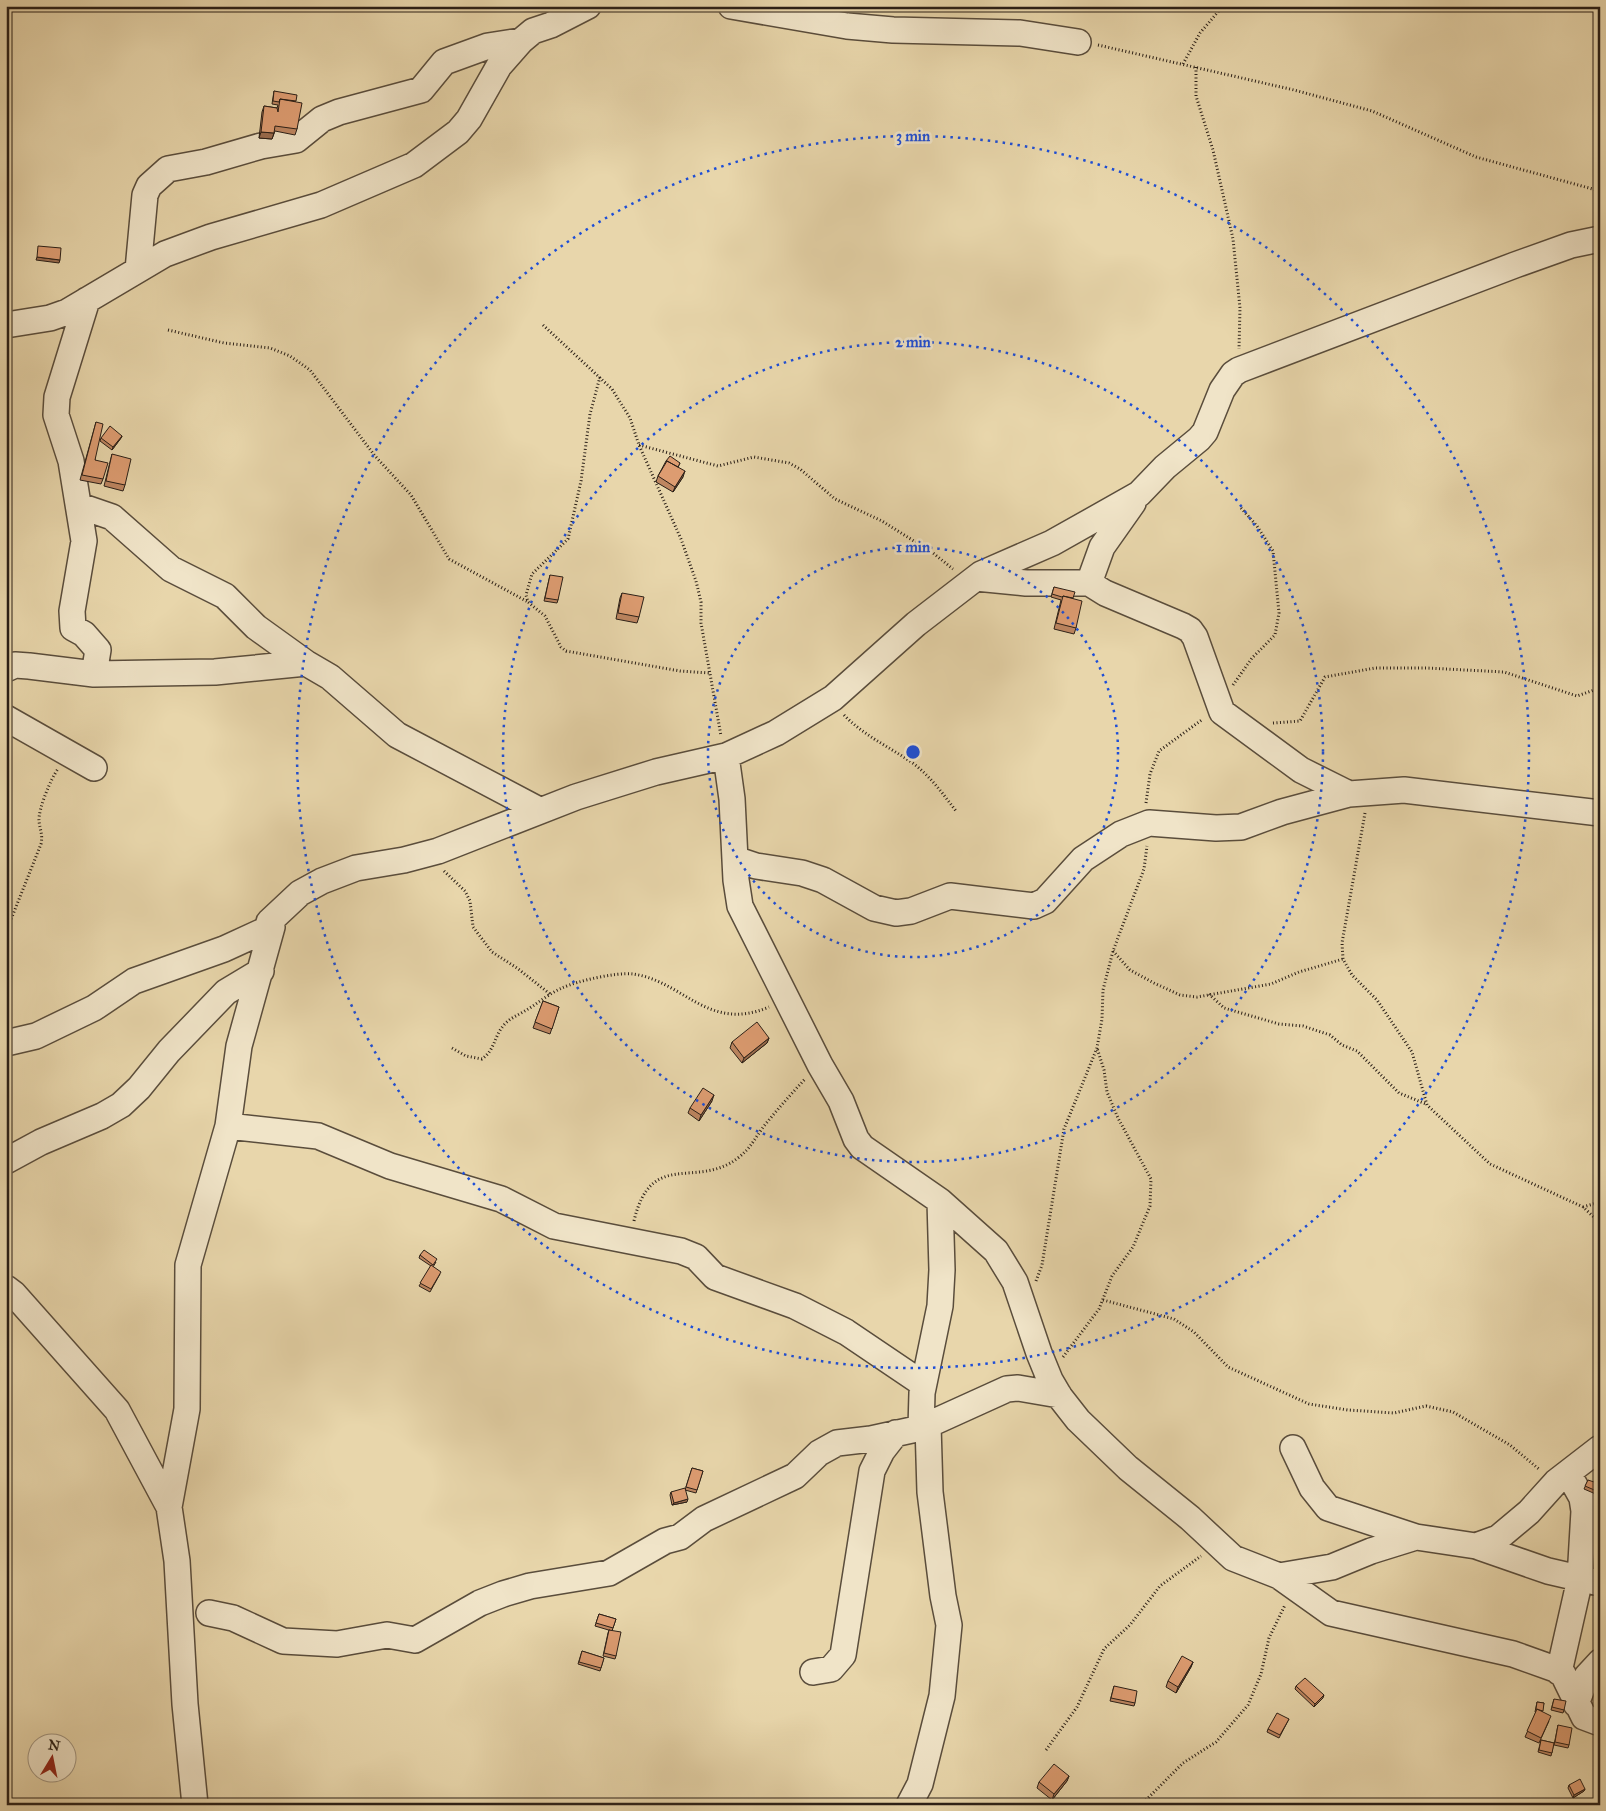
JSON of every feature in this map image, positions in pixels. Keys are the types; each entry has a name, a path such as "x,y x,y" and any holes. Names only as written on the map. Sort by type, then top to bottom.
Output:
{"street":[{"path":"6,325 50,318 67,312 138,270 185,246 321,205 414,165 458,132 469,119 499,66 521,41 533,31 551,25 579,10 596,6"},
{"path":"731,6 847,26 893,30 1020,33 1078,42"},
{"path":"138,270 145,195 149,186 168,168 206,162 261,146 296,140 322,119 339,112 420,90 444,62 488,46 521,41"},
{"path":"1089,584 1102,547 1144,486 1194,444 1205,432 1222,390 1233,374 1239,370 1515,265 1571,245 1600,239"},
{"path":"87,300 57,397 56,415 72,460 84,541 72,611 72,628 84,634 98,650 94,674"},
{"path":"195,1805 185,1704 177,1561 169,1507 187,1409 188,1265 228,1126 239,1046 272,927 269,922 300,893 322,881 356,868 404,860 438,850 539,810 656,772 726,756 776,733 832,698 916,624 972,580 1060,539 1139,494"},
{"path":"80,506 112,517 170,569 225,596 256,627 306,663 330,677 397,735 539,810"},
{"path":"972,580 1089,584 1190,630 1222,712 1301,770 1359,793"},
{"path":"6,669 15,665 94,674 215,672 306,663"},
{"path":"6,718 94,768"},
{"path":"726,756 732,799 740,906 820,1065 841,1100 856,1140 862,1148 940,1201 996,1251 1015,1282 1054,1387 1078,1420 1128,1468 1233,1558 1287,1581 1331,1613 1513,1654 1559,1672 1568,1684 1576,1704 1584,1717 1600,1723"},
{"path":"735,859 756,866 802,873 823,880 874,908 896,913 911,911 950,896 1034,906 1041,905 1083,859 1145,824 1216,828 1241,827 1282,812 1359,793 1412,791 1600,813"},
{"path":"6,1043 36,1036 94,1008 134,981 224,949 272,927"},
{"path":"6,1161 41,1142 102,1116 121,1105 139,1088 169,1050 226,992 261,972"},
{"path":"228,1126 318,1136 390,1166 501,1199 554,1226 628,1242 682,1251 696,1257 714,1277 795,1306 846,1332 923,1384"},
{"path":"909,1805 920,1784 942,1696 950,1625 943,1596 930,1492 923,1384 940,1306 942,1262 940,1201"},
{"path":"6,1288 14,1294 117,1410 169,1507"},
{"path":"210,1613 233,1618 283,1641 337,1644 386,1635 415,1640 480,1603 503,1594 530,1586 609,1573 665,1541 680,1537 704,1519 795,1476 819,1454 838,1443 871,1439 925,1427 1007,1389 1054,1387"},
{"path":"813,1672 831,1669 843,1655 872,1472 882,1450 896,1432"},
{"path":"1292,1448 1312,1488 1328,1508 1416,1536 1476,1546 1590,1581"},
{"path":"1476,1546 1498,1538 1529,1512 1562,1478 1600,1448"},
{"path":"1559,1672 1590,1581 1582,1498 1562,1478"},
{"path":"1287,1581 1332,1567 1371,1551 1416,1536"},
{"path":"1576,1704 1587,1676 1600,1662"}],"path":[{"path":"1183,64 1200,33 1223,6"},
{"path":"1078,42 1183,64 1372,111 1476,157 1600,191"},
{"path":"1196,68 1196,96 1217,165 1235,255 1240,308 1239,370"},
{"path":"543,325 612,389 630,418 639,445 681,539 696,581 710,673 726,756"},
{"path":"168,330 224,343 270,348 290,356 310,370 375,456 411,495 449,558 472,573 528,602 545,616 561,646 566,651 680,671 710,673"},
{"path":"528,602 526,595 532,574 568,539 581,481 590,414 600,378"},
{"path":"639,445 718,466 754,457 789,464 800,469 835,499 882,521 972,580"},
{"path":"1025,1308 1042,1265 1064,1129 1097,1048 1102,1019 1103,990 1113,951 1144,869 1145,824 1150,774 1159,751 1220,708 1252,658 1275,635 1279,613 1273,551 1257,526 1241,508"},
{"path":"1243,727 1300,721 1325,678 1375,668 1427,668 1504,672 1577,696 1600,688"},
{"path":"832,698 842,713 858,730 903,757 925,774 956,811"},
{"path":"6,932 41,844 43,836 39,820 40,812 54,775 69,754"},
{"path":"1359,793 1342,943 1343,959 1352,975 1377,1000 1412,1052 1427,1105"},
{"path":"442,870 465,891 470,901 474,927 492,952 517,968 550,994"},
{"path":"1113,951 1130,970 1154,984 1180,995 1197,997 1271,984 1299,972 1343,959"},
{"path":"452,1048 466,1056 482,1059 492,1050 505,1024 550,994 564,987 587,981 633,974 659,983 716,1012 733,1014 751,1013 768,1008 786,996"},
{"path":"1209,994 1224,1008 1280,1024 1303,1026 1330,1035 1342,1045 1357,1051 1399,1093 1427,1105 1490,1164 1583,1206 1597,1220 1600,1227"},
{"path":"1054,1387 1103,1300 1112,1276 1133,1247 1145,1224 1150,1206 1151,1179 1114,1109 1107,1092 1104,1070 1097,1048"},
{"path":"628,1242 637,1206 649,1186 662,1177 722,1169 733,1162 752,1147 764,1127 820,1065"},
{"path":"1583,1206 1600,1202"},
{"path":"1103,1300 1174,1319 1194,1332 1228,1367 1309,1404 1348,1410 1394,1413 1426,1406 1453,1412 1562,1478"},
{"path":"1046,1750 1077,1707 1104,1649 1130,1625 1160,1586 1217,1543"},
{"path":"1141,1805 1183,1763 1216,1742 1248,1705 1261,1674 1269,1638 1287,1581"}],"building":[{"path":"274,91 297,95 296,101 280,99 279,102 273,101"},
{"path":"280,99 302,103 297,129 275,126 274,133 261,132 264,106 277,108 278,112"},
{"path":"38,246 61,248 60,260 37,257"},
{"path":"96,422 103,424 95,460 108,463 103,479 82,475"},
{"path":"110,426 122,436 113,447 101,438"},
{"path":"112,454 131,459 125,485 106,481"},
{"path":"670,456 680,463 678,467 666,461"},
{"path":"667,461 685,471 675,487 658,476"},
{"path":"550,575 563,577 558,600 545,598"},
{"path":"1054,587 1075,592 1073,598 1052,594"},
{"path":"622,593 644,597 639,617 618,613"},
{"path":"1063,596 1082,601 1076,628 1056,623"},
{"path":"543,1001 559,1007 552,1029 535,1022"},
{"path":"757,1022 769,1038 744,1058 732,1042"},
{"path":"703,1088 714,1095 701,1115 690,1108"},
{"path":"424,1250 437,1259 433,1265 420,1255"},
{"path":"431,1265 441,1272 431,1289 420,1283"},
{"path":"692,1468 703,1471 697,1490 686,1487"},
{"path":"1588,1480 1600,1484 1599,1492 1585,1486"},
{"path":"685,1488 688,1499 674,1503 671,1492"},
{"path":"1598,1496 1600,1496 1600,1512 1596,1511"},
{"path":"599,1614 616,1619 613,1628 596,1623"},
{"path":"609,1630 621,1632 616,1656 604,1653"},
{"path":"582,1651 604,1658 601,1668 579,1662"},
{"path":"1182,1656 1193,1662 1178,1687 1168,1681"},
{"path":"1305,1678 1324,1695 1315,1704 1296,1686"},
{"path":"1114,1686 1137,1691 1135,1703 1111,1698"},
{"path":"1554,1699 1566,1701 1564,1710 1552,1707"},
{"path":"1537,1702 1544,1703 1543,1711 1536,1709"},
{"path":"1537,1709 1551,1716 1541,1738 1527,1731"},
{"path":"1277,1713 1289,1719 1280,1735 1268,1729"},
{"path":"1558,1725 1572,1728 1569,1745 1555,1742"},
{"path":"1541,1740 1554,1743 1552,1753 1539,1750"},
{"path":"1054,1764 1069,1776 1054,1794 1039,1782"},
{"path":"1580,1779 1585,1789 1574,1795 1569,1785"}]}
